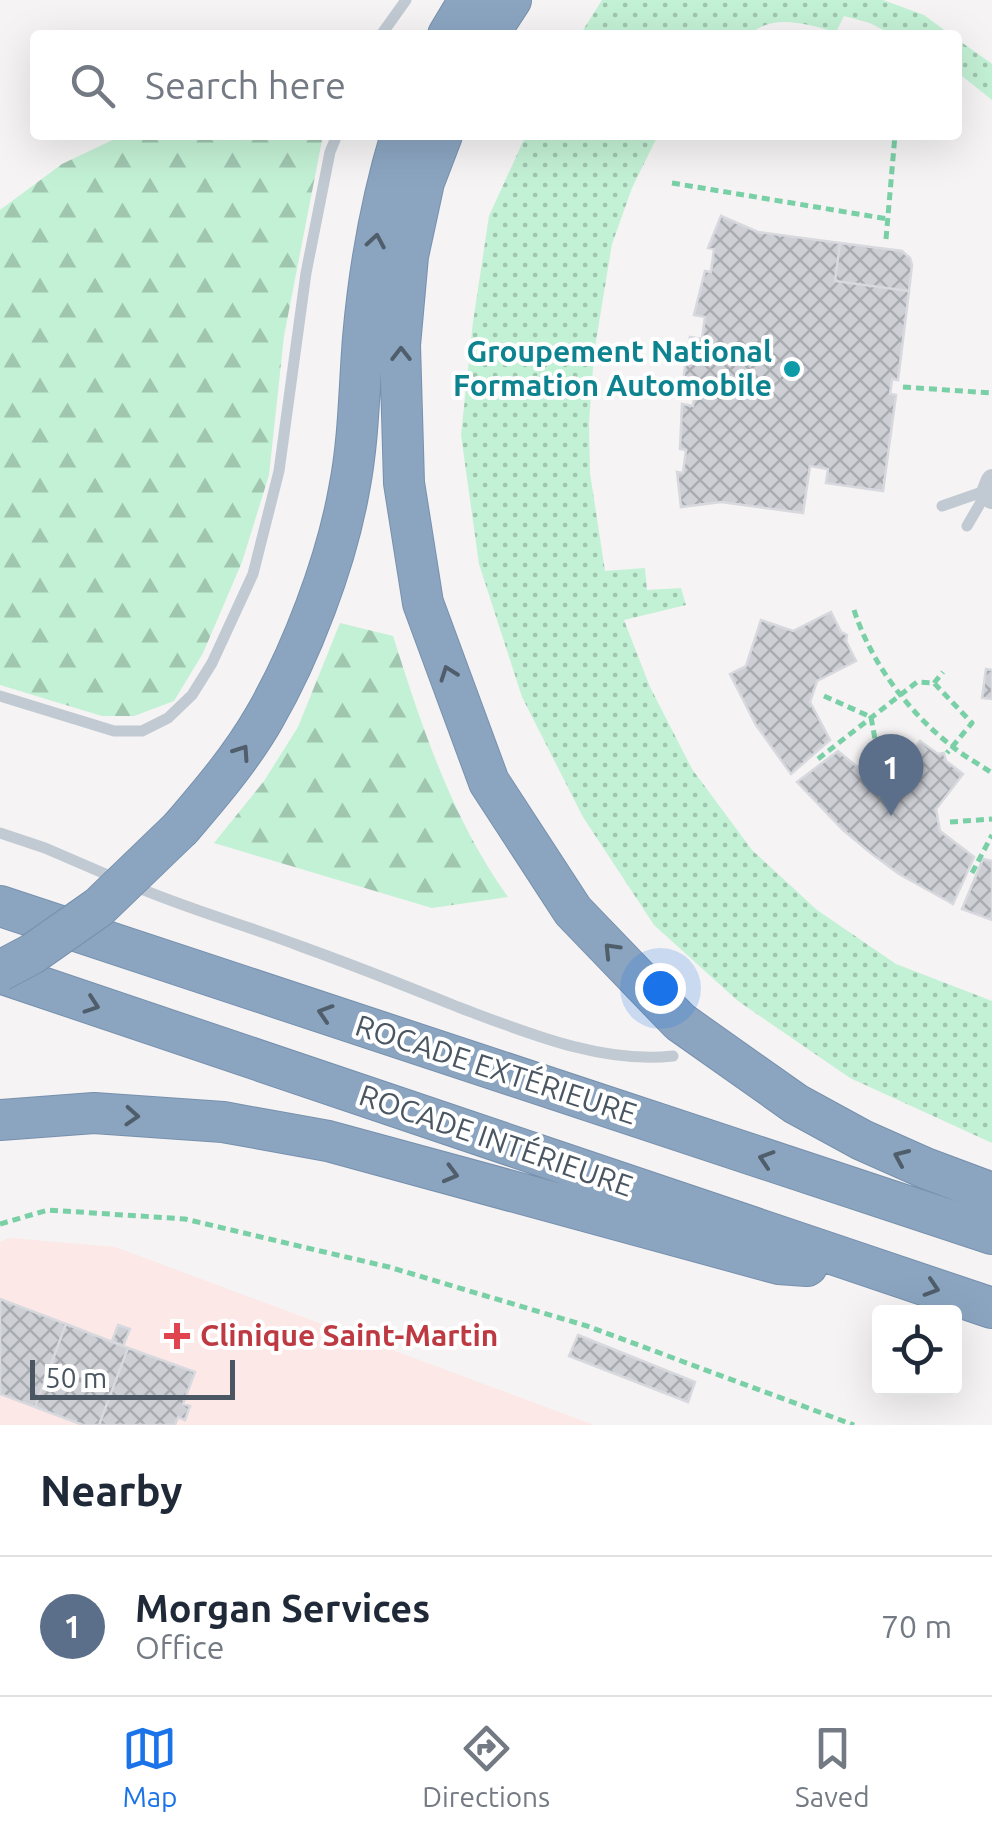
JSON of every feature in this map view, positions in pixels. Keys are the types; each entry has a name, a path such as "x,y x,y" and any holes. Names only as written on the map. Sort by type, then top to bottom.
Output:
{"highway":[{"path":"451,30 469,0"},
{"path":"491,30 510,0"},
{"path":"0,972 98,908 182,828 229,771 264,719 296,656 326,574 349,491 374,252 386,185 400,140"},
{"path":"440,140 424,182 408,256 400,345 404,483 423,603 488,782 573,911 680,1022 796,1104 862,1140 992,1193"},
{"name":"ROCADE EXTÉRIEURE","path":"0,906 992,1234"},
{"name":"ROCADE INTÉRIEURE","path":"0,972 992,1308"},
{"path":"0,1120 94,1113 222,1122 346,1146 779,1264 872,1268"}],"lane":[{"path":"385,30 406,0"},
{"path":"0,696 114,731 142,731 168,718 192,696 253,574 279,471 306,273 335,140"},
{"path":"942,506 991,489"},
{"path":"967,526 991,489"},
{"path":"0,833 540,1039 610,1053 673,1056"}],"path":[{"path":"886,239 895,140"},
{"path":"672,183 888,220"},
{"path":"902,386 992,393"},
{"path":"854,610 860,629 898,695 949,750 992,773"},
{"path":"852,633 860,629"},
{"path":"934,683 942,672"},
{"path":"818,759 917,682 934,683 972,723 949,750"},
{"path":"824,696 871,717"},
{"path":"871,717 880,767"},
{"path":"950,822 992,820"},
{"path":"972,873 992,835"},
{"path":"0,1224 48,1210 184,1220 372,1263 587,1326 854,1425"}],"shaded area":[{"name":"Clinique Saint-Martin","path":"9,1238 115,1247 594,1425 0,1425 0,1242"}],"green space":[{"path":"602,0 883,0 924,15 944,30 883,30 844,16 837,30 780,22 756,30 583,30"},
{"path":"962,43 992,64 992,100 962,76"},
{"path":"112,140 322,140 284,336 269,475 242,562 203,653 174,701 134,716 102,716 0,685 0,210 62,164"},
{"path":"524,140 656,140 632,188 612,244 594,353 590,473 605,571 645,568 647,590 681,588 686,605 624,620 650,687 692,769 752,850 817,910 896,964 992,1001 992,1143 850,1078 738,1001 654,925 583,817 522,697 479,564 461,435 489,216"},
{"path":"340,623 393,636 427,738 455,804 508,897 432,908 214,843 264,781 298,727"}],"building":[{"name":"Groupement National Formation Automobile","path":"721,216 758,232 840,243 835,281 909,291 898,380 892,379 890,394 896,395 883,491 826,483 828,469 810,466 803,513 721,502 681,507 677,472 683,473 686,450 680,449 682,404 693,406 696,383 683,382 686,359 690,337 702,339 705,317 694,315 705,271 711,272 714,249 708,248"},
{"path":"840,243 902,251 912,265 909,291 835,281"},
{"path":"831,612 841,632 847,635 856,661 817,681 810,702 830,740 791,774 756,725 730,674 746,666 761,620 793,631"},
{"path":"986,669 992,670 992,699 982,698"},
{"path":"920,741 938,754 944,753 946,761 963,774 936,809 940,831 974,857 953,904 872,854 797,782 838,751 866,774 897,769"},
{"path":"983,859 992,861 992,920 962,909"},
{"path":"0,1299 66,1324 35,1407 0,1394"},
{"path":"66,1324 128,1348 99,1425 83,1425 35,1407"},
{"path":"118,1325 130,1329 123,1346 112,1341"},
{"path":"578,1335 695,1382 688,1402 569,1356"},
{"path":"128,1348 195,1372 183,1404 190,1406 185,1420 178,1417 175,1425 99,1425"}],"place":[{"name":"Groupement National Formation Automobile","path":"792,369"},
{"name":"Morgan Services","path":"891,816"},
{"name":"Clinique Saint-Martin","path":"177,1336"}]}
